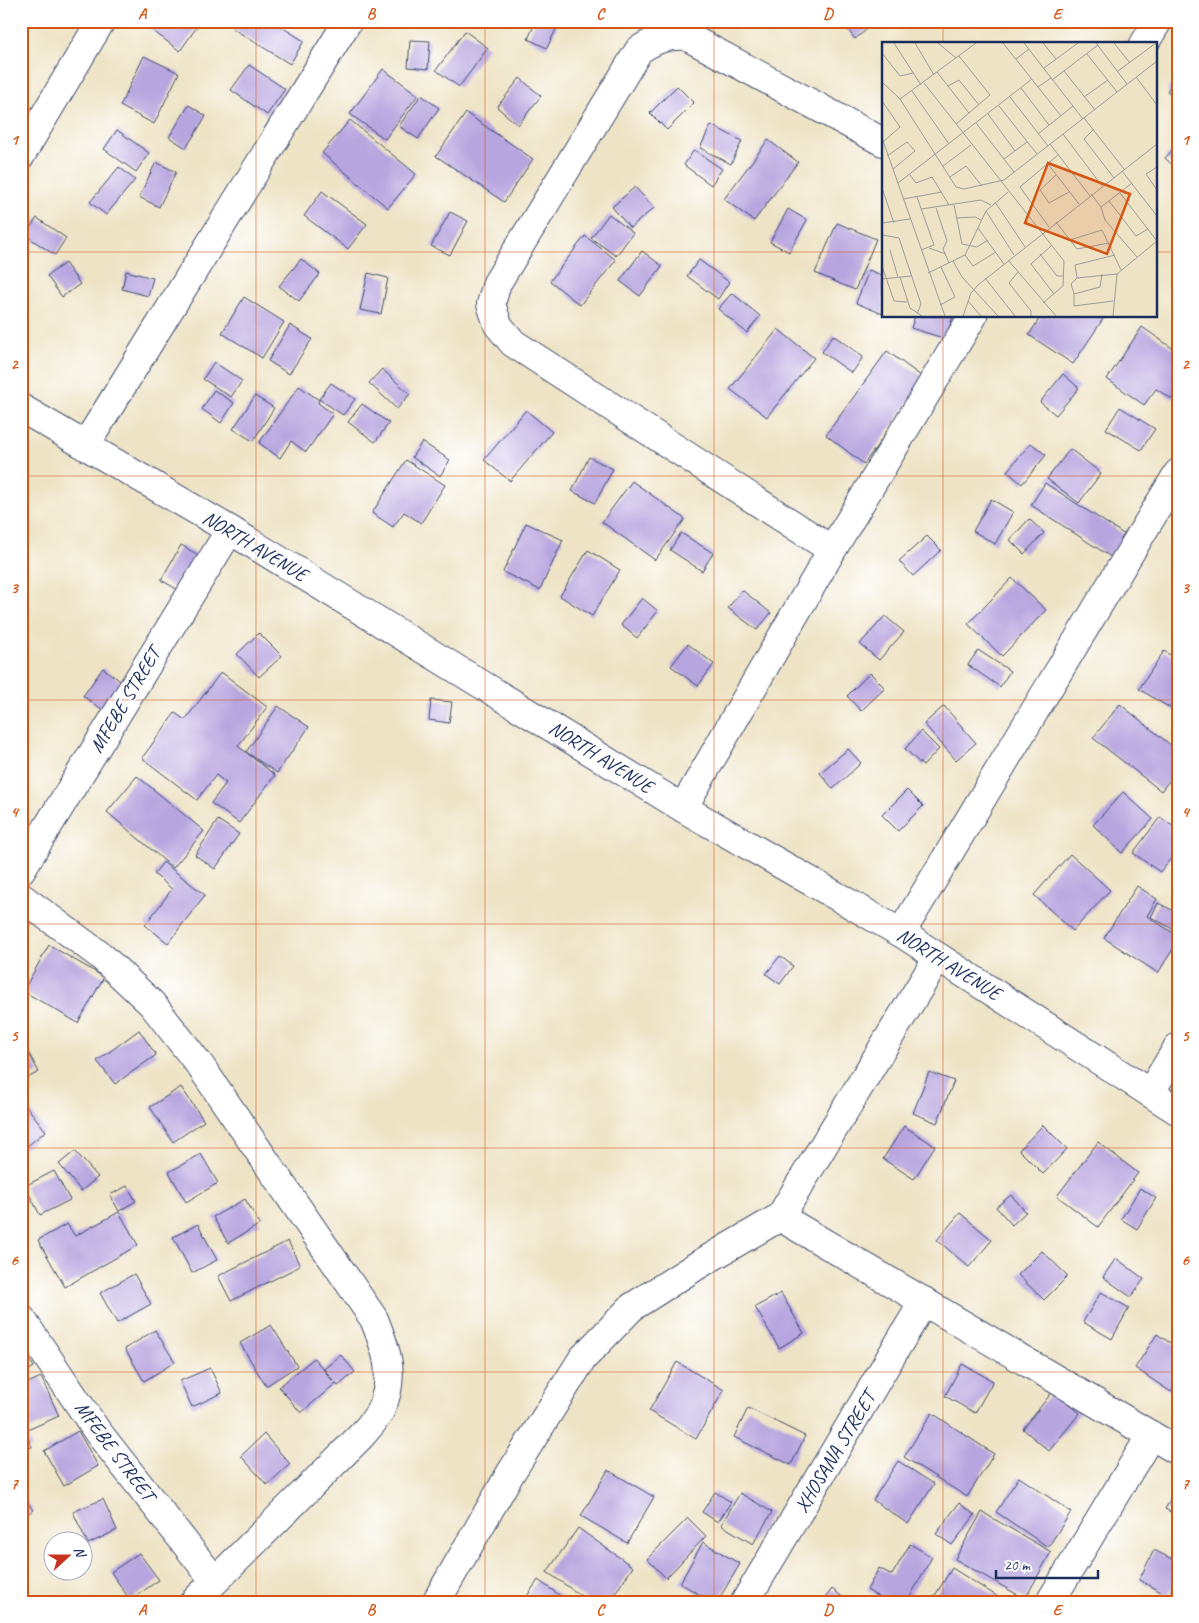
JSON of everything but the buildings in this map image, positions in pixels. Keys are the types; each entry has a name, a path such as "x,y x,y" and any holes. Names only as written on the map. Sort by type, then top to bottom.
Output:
{"street":[{"path":"21,155 101,21"},
{"path":"85,446 348,21"},
{"path":"1145,42 1158,21"},
{"path":"832,550 513,343 498,325 491,304 496,283 639,50 653,41 670,36 686,36 882,141"},
{"path":"683,808 832,550 972,318"},
{"name":"NORTH AVENUE","path":"21,408 230,530 683,808 901,934 1178,1111"},
{"path":"901,934 1178,473"},
{"name":"MFEBE STREET","path":"21,870 230,530"},
{"path":"21,898 101,956 152,1004 199,1064 374,1319 386,1350 390,1384 381,1411 360,1437 214,1580 194,1602"},
{"path":"436,1602 510,1474 583,1358 632,1307 698,1265 780,1217 938,957"},
{"path":"1150,1093 1178,1048"},
{"path":"780,1217 1178,1450"},
{"name":"XHOSANA STREET","path":"745,1602 924,1302"},
{"name":"MFEBE STREET","path":"21,1318 97,1431 214,1580"},
{"path":"1050,1602 1151,1435"}]}
